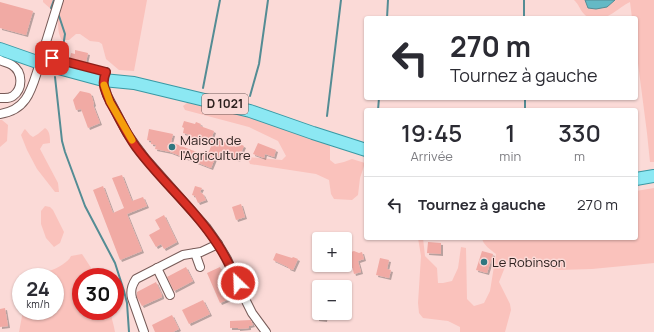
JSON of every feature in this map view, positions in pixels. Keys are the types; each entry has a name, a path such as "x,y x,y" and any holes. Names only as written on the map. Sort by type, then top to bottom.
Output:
{"main road":[{"name":"D 1021","path":"0,41 41,59"},
{"name":"D 1021","path":"0,49 250,111 364,149"},
{"path":"638,179 654,176"}],"street":[{"path":"0,114 14,110 21,105 30,93 59,0"},
{"path":"0,60 12,64 16,68 21,79 19,88 13,96 8,98 0,98"},
{"path":"104,76 107,95 110,102 136,146 206,227 218,244 227,259 252,313 266,332"},
{"path":"13,96 21,105"},
{"path":"144,332 131,292 131,287 136,279 183,255 195,254 218,244"},
{"path":"195,254 200,267"},
{"path":"157,268 170,295"}],"shaded area":[{"path":"43,0 147,0 134,71 119,70 106,59 102,44 99,42 90,41 80,34 76,34 69,40 62,40 59,35 57,17 43,2"},
{"path":"574,0 585,0 588,8 607,7 615,0 654,0 654,162 650,162 638,63 638,16 632,16 630,2 607,16 587,16 583,13"},
{"path":"194,102 253,118 330,145 330,160 335,164 352,159 364,163 358,195 352,200 334,199 331,194 329,180 316,174 250,164 247,157 282,160 286,156 278,141 249,127 185,110 183,106 187,103"},
{"path":"0,120 8,125 7,141 0,147"},
{"path":"45,128 49,132 50,143 43,144 40,149 58,183 59,192 55,192 37,169 21,135 25,129 33,137"},
{"path":"654,188 654,263 592,269 559,270 509,257 499,282 510,304 511,310 505,332 460,332 460,327 448,321 423,318 419,313 418,303 421,256 418,240 423,240 425,256 437,268 438,283 452,281 458,268 461,247 466,248 467,299 474,306 484,303 490,291 496,254 483,240 638,240 638,191"},
{"path":"45,206 50,207 53,210 64,232 60,243 54,247 46,238 41,224 41,211"},
{"path":"82,254 91,268 72,268 72,320 112,320 115,332 19,332 21,320 64,320 64,268 57,268 65,263 71,256"}],"water":[{"path":"585,0 615,0 607,7 596,9 588,8"}],"building":[{"path":"0,2 33,11 26,35 0,28"},
{"path":"75,50 88,53 86,62 70,58 71,53 75,54"},
{"path":"80,91 91,94 93,105 100,123 88,128 81,109 76,110 73,100"},
{"path":"184,121 201,124 200,126 214,131 212,137 236,147 238,143 244,146 238,160 220,152 218,157 216,156 211,168 170,152 155,149 156,145 151,144 151,141 147,140 149,129 173,134 171,142 207,156 212,144 183,133 184,128 182,127"},
{"path":"258,143 276,150 274,157 265,154 264,158 253,154"},
{"path":"122,175 132,201 143,197 147,206 127,214 142,251 120,260 93,190 103,186 113,213 124,208 112,178"},
{"path":"195,186 202,188 200,192 206,200 198,203 195,196 192,195"},
{"path":"241,204 245,217 236,220 232,207"},
{"path":"164,215 177,242 164,249 161,244 156,247 149,235 160,229 155,220"},
{"path":"428,242 441,243 441,254 427,253"},
{"name":"Le Robinson","path":"482,251 493,254 487,273 476,270"},
{"path":"352,252 362,252 364,259 358,261 361,272 354,274 352,266"},
{"path":"276,253 298,259 293,270 273,260"},
{"path":"380,258 389,260 387,269 391,270 389,278 376,275"},
{"path":"186,267 193,281 174,291 167,277"},
{"path":"220,267 234,297 220,303 207,273"},
{"path":"156,282 162,297 142,306 137,297 137,292"},
{"path":"203,300 210,314 189,324 182,310"},
{"path":"5,308 8,326 0,327 0,309"},
{"path":"172,315 179,329 173,332 155,332 152,325"},
{"path":"251,320 253,325 249,326 249,328 230,328 230,321"}],"waterway":[{"path":"51,8 54,0"},
{"path":"203,88 220,0"},
{"path":"250,96 259,64 268,0"},
{"path":"327,116 341,0"},
{"path":"387,16 388,0"},
{"path":"524,0 524,16"},
{"path":"58,13 65,34 63,47"},
{"path":"55,77 62,141 65,152 85,206 115,263 127,303 129,332"},
{"path":"378,108 379,100"},
{"path":"525,100 525,108"}],"slow traffic":[{"path":"104,85 110,102 132,140"}],"place":[{"name":"Maison de l'Agriculture","path":"172,147"},
{"name":"Le Robinson","path":"484,262"}],"route":[{"path":"52,58 106,72 103,80 107,95 136,146 206,227 227,259 238,283"}]}
